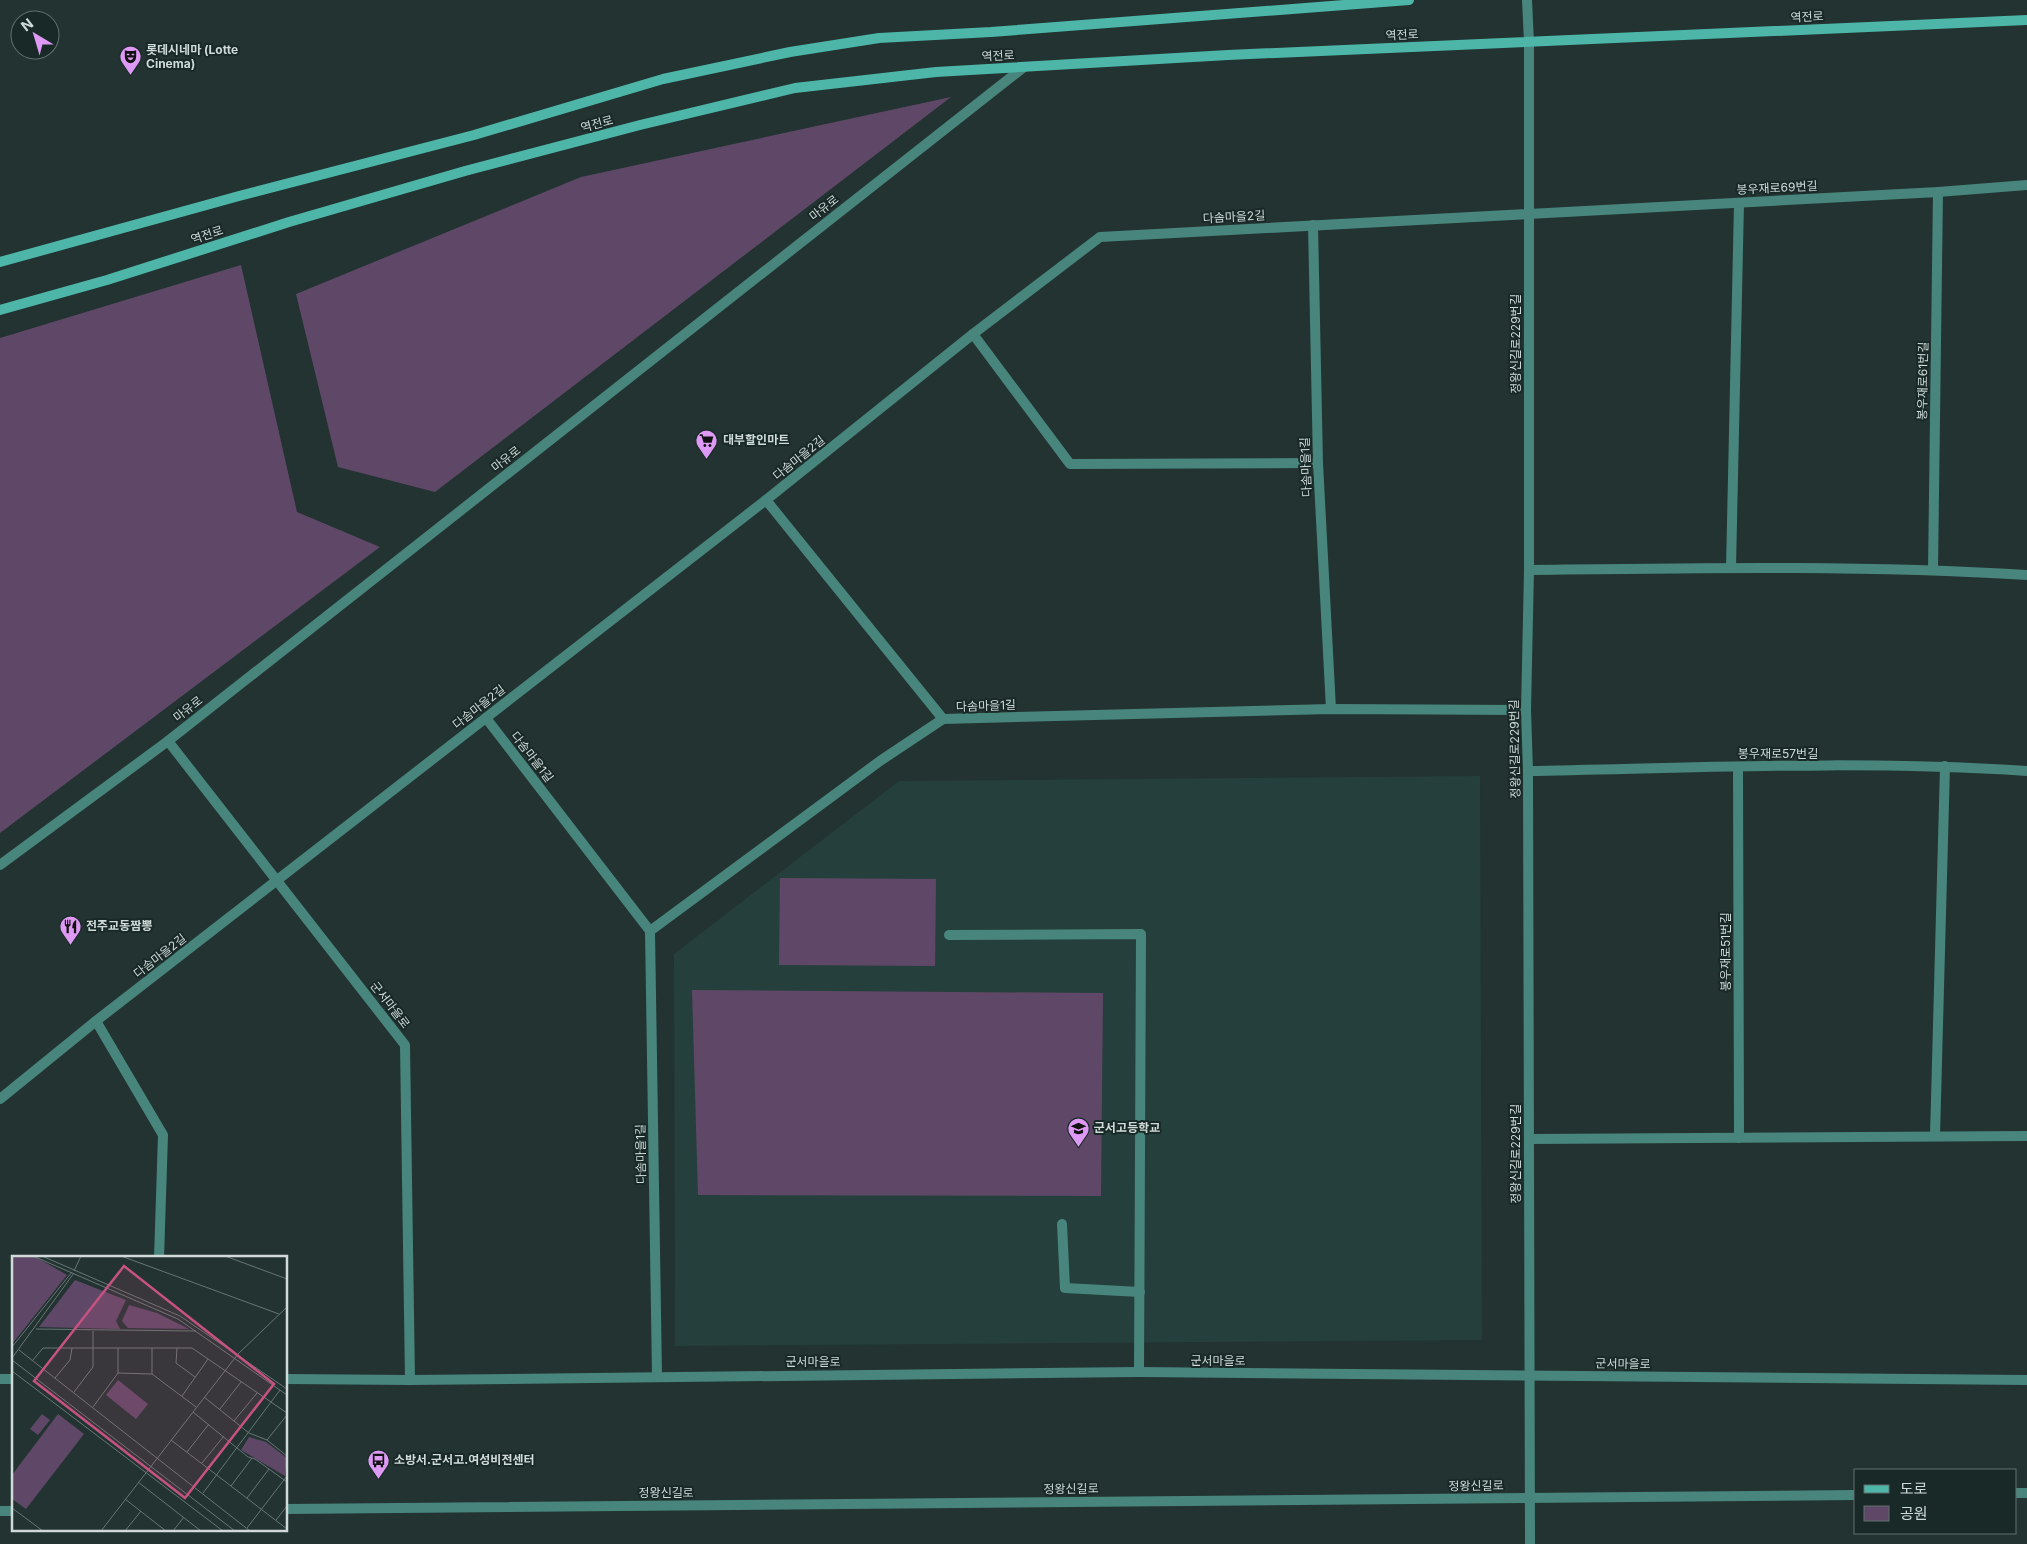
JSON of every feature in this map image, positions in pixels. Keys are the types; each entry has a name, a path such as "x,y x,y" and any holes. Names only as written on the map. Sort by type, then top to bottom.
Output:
{"main road":[{"name":"역전로","path":"0,262 239,196 474,135 663,79 790,52 879,38 991,32 1409,0"},
{"name":"역전로","path":"0,310 107,280 289,222 465,171 640,125 785,91 936,72 1228,55 2027,20"}],"street":[{"name":"정왕신길로229번길","path":"1527,0 1529,42 1529,570 1526,710 1528,771 1530,1544"},
{"name":"마유로","path":"0,865 168,741 1024,67"},
{"name":"봉우재로69번길","path":"1529,213 1938,192 2027,185"},
{"name":"봉우재로61번길","path":"1933,570 1938,192"},
{"path":"1732,568 1738,203"},
{"name":"다솜마을2길","path":"0,1099 96,1021 766,500 973,334 1100,237 1529,213"},
{"name":"다솜마을1길","path":"1313,225 1318,463 1331,709"},
{"path":"973,334 1070,464 1318,463"},
{"path":"766,500 943,719"},
{"path":"1529,570 1732,568 1933,570 2027,575"},
{"name":"다솜마을1길","path":"650,931 880,761 943,719 1331,709 1526,710"},
{"name":"다솜마을1길","path":"486,718 650,931 657,1376"},
{"name":"군서마을로","path":"168,741 405,1045 410,1380"},
{"path":"1935,1136 1945,766"},
{"name":"봉우재로57번길","path":"1528,771 1945,766 2027,771"},
{"name":"봉우재로51번길","path":"1738,767 1739,1138"},
{"path":"949,935 1141,934 1139,1372"},
{"path":"96,1021 163,1135 159,1256"},
{"path":"1529,1139 2027,1136"},
{"path":"1062,1224 1065,1288 1140,1292"},
{"name":"군서마을로","path":"288,1379 410,1380 1139,1372 2027,1380"},
{"name":"정왕신길로","path":"288,1508 1854,1495"}],"shaded area":[{"name":"군서고등학교","path":"1480,776 1482,1340 675,1346 674,954 899,781"}],"green space":[{"path":"951,97 435,492 338,467 296,294 581,177"},
{"path":"241,265 297,512 380,547 0,833 0,338"},
{"path":"780,878 936,879 935,966 779,965"},
{"path":"692,990 1103,993 1101,1196 698,1195"}],"place":[{"name":"롯데시네마 (Lotte Cinema)","path":"130,76"},
{"name":"대부할인마트","path":"707,459"},
{"name":"전주교동짬뽕","path":"70,945"},
{"name":"군서고등학교","path":"1078,1147"},
{"name":"소방서.군서고.여성비전센터","path":"378,1479"}]}
